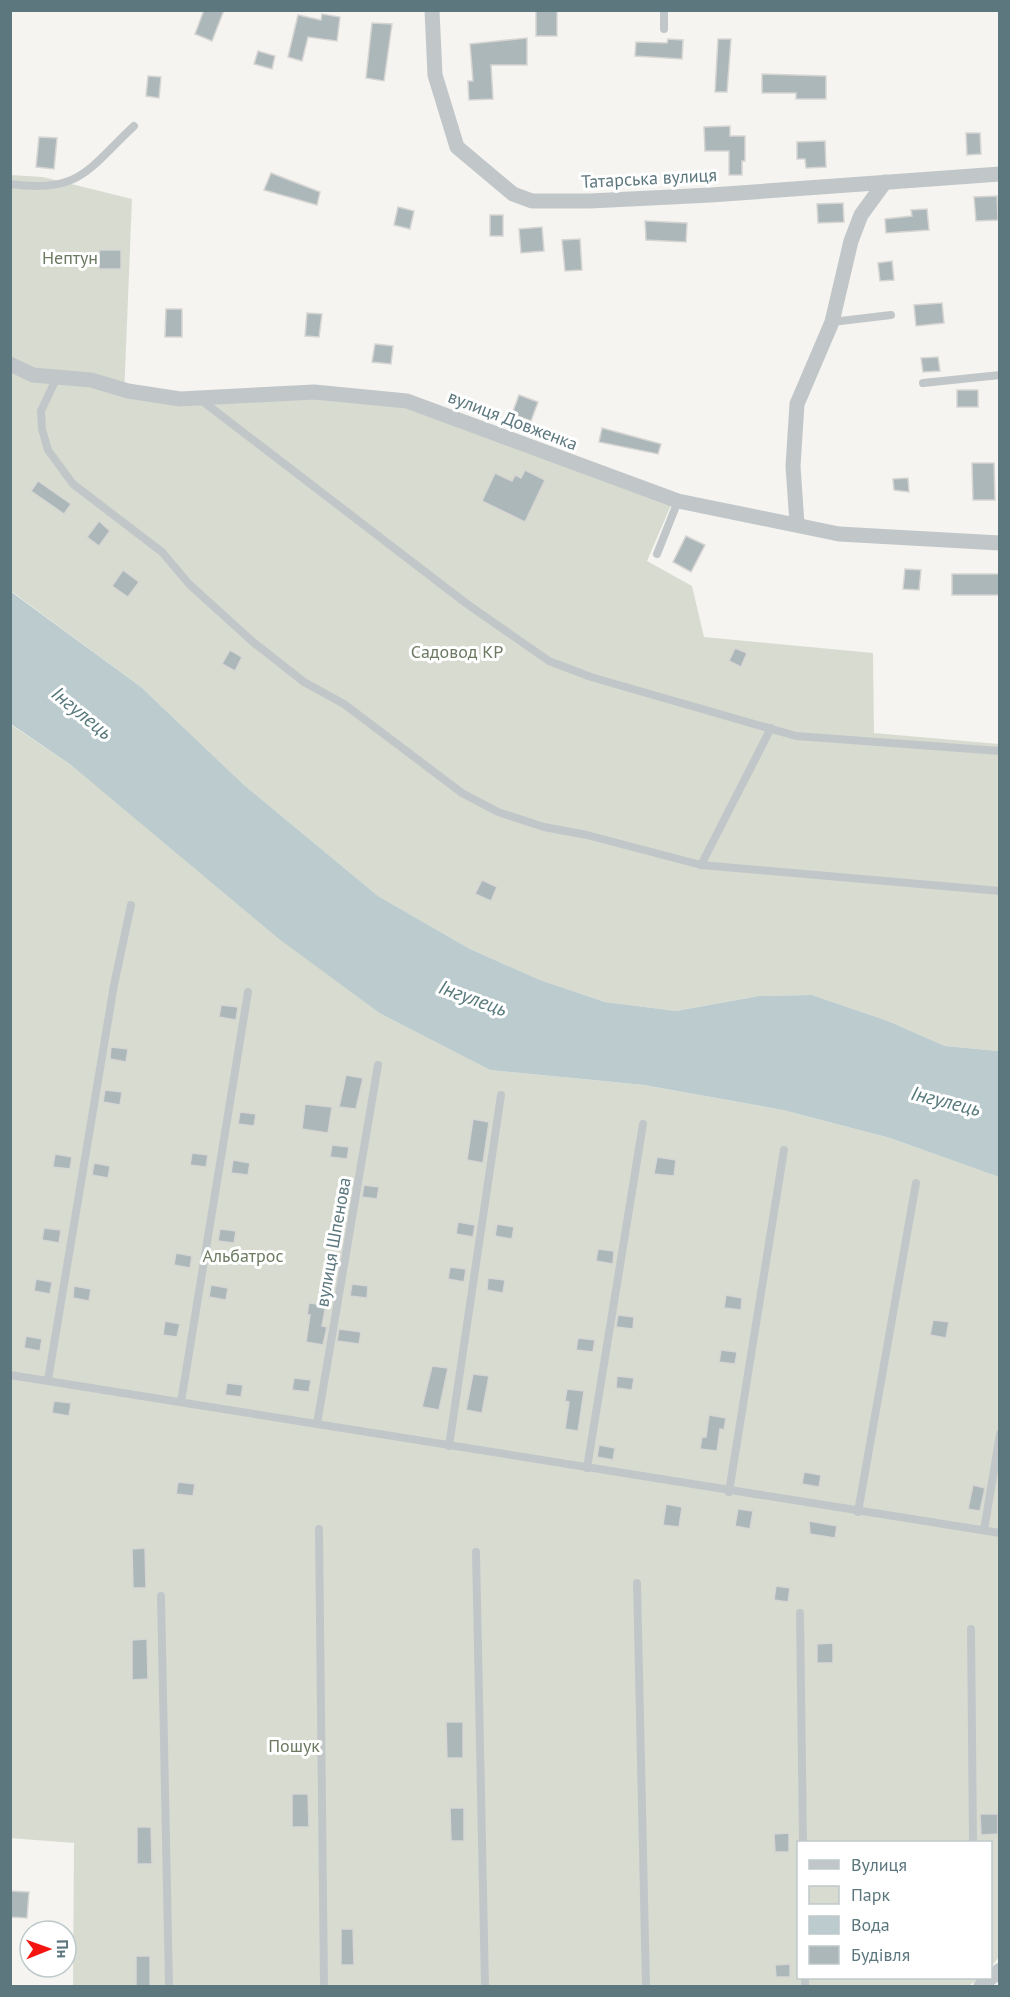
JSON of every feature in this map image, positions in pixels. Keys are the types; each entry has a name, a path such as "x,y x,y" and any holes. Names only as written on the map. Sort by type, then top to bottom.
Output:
{"street":[{"name":"Татарська вулиця","path":"432,10 435,75 457,147 513,194 532,201 590,201 999,174"},
{"path":"797,524 794,466 797,404 832,322 851,241 861,215 885,182"},
{"name":"вулиця Довженка","path":"10,364 33,375 91,380 128,391 200,399 314,392 406,401 678,501 838,534 999,543"}],"lane":[{"path":"664,10 664,29"},
{"path":"10,184 54,187 84,175 134,126"},
{"path":"832,322 891,315"},
{"path":"923,383 999,375"},
{"path":"57,377 41,411 42,429 48,450 73,484 162,552 189,584 253,642 304,682 344,704 462,793 498,812 544,827 587,835 701,865 999,891"},
{"path":"200,399 467,604 549,662 591,677 796,736 999,751"},
{"path":"657,554 678,501"},
{"path":"701,865 771,728"},
{"path":"48,1380 114,985 131,905"},
{"path":"181,1402 248,992"},
{"name":"вулиця Шпенова","path":"317,1424 378,1065"},
{"path":"449,1446 501,1095"},
{"path":"587,1468 643,1124"},
{"path":"729,1492 784,1150"},
{"path":"858,1512 916,1183"},
{"path":"10,1375 729,1492 999,1533"},
{"path":"984,1530 999,1434"},
{"path":"319,1529 324,1986"},
{"path":"476,1552 485,1986"},
{"path":"637,1583 646,1986"},
{"path":"161,1596 169,1986"},
{"path":"800,1613 803,1841"},
{"path":"971,1629 974,1841"}],"green space":[{"name":"Садовод КР","path":"11,175 43,177 132,199 124,397 317,397 402,406 671,505 647,561 692,586 704,637 873,653 874,733 999,744 999,1051 945,1046 888,1021 812,995 759,996 676,1011 605,1002 540,980 470,949 378,896 244,785 141,687 11,591"},
{"path":"10,724 71,765 381,1014 490,1070 644,1085 783,1110 890,1138 999,1177 999,1957 992,1966 992,1841 797,1841 797,1979 978,1979 969,1986 73,1986 73,1979 78,1979 78,1919 73,1919 74,1843 10,1838"}],"water":[{"name":"Інгулець","path":"10,591 141,687 244,785 378,896 470,949 540,980 605,1002 676,1011 759,996 812,995 888,1021 945,1046 999,1051 999,1177 890,1138 783,1110 644,1085 490,1070 381,1014 279,939 71,765 11,724"}],"building":[{"path":"204,10 224,10 212,41 195,34"},
{"path":"536,11 557,11 557,36 536,36"},
{"path":"322,14 340,17 337,41 308,37 302,61 288,57 298,15 321,20"},
{"path":"372,23 392,24 384,81 366,78"},
{"path":"527,38 527,65 491,65 493,99 469,100 468,81 473,81 470,44"},
{"path":"668,39 683,40 682,59 635,56 636,42 667,43"},
{"path":"718,39 731,39 727,92 715,92"},
{"path":"258,51 275,56 272,69 254,64"},
{"path":"762,74 826,76 826,99 796,99 796,93 762,93"},
{"path":"148,76 161,77 159,98 146,96"},
{"path":"730,126 730,136 745,136 745,161 742,161 742,175 729,175 729,151 705,151 704,127"},
{"path":"966,133 980,133 981,154 967,155"},
{"path":"39,137 57,138 54,169 36,167"},
{"path":"825,141 826,167 806,168 805,159 797,159 797,142"},
{"path":"271,173 320,192 317,205 264,190"},
{"path":"997,196 998,220 976,221 974,197"},
{"path":"843,203 844,222 818,223 817,204"},
{"path":"398,207 414,211 410,229 394,225"},
{"path":"927,209 929,230 886,233 885,219 912,216 911,210"},
{"path":"490,215 503,215 503,236 490,236"},
{"path":"645,221 687,223 686,242 646,240"},
{"path":"542,227 544,251 521,253 519,229"},
{"path":"580,239 582,270 565,271 562,240"},
{"path":"99,250 121,250 121,269 99,269"},
{"path":"892,261 894,280 880,281 878,263"},
{"path":"942,303 944,323 916,326 914,305"},
{"path":"166,309 182,309 182,337 165,337"},
{"path":"307,313 322,314 319,337 305,336"},
{"path":"375,344 393,346 391,364 372,362"},
{"path":"938,357 940,371 923,372 921,358"},
{"path":"957,390 978,390 978,407 957,407"},
{"path":"519,395 538,402 531,421 512,414"},
{"path":"602,428 661,444 658,454 599,442"},
{"path":"972,463 994,463 995,500 973,500"},
{"path":"525,470 545,480 525,522 482,501 495,473 512,481 515,475 521,478"},
{"path":"908,478 909,492 894,490 893,479"},
{"path":"38,481 71,504 64,514 31,491"},
{"path":"99,521 110,531 99,546 87,537"},
{"path":"686,536 705,545 691,572 673,562"},
{"path":"905,569 921,570 919,590 903,589"},
{"path":"123,570 139,582 128,597 112,586"},
{"path":"952,574 999,574 999,595 952,595"},
{"path":"735,648 747,653 741,667 729,661"},
{"path":"230,650 242,657 235,671 222,664"},
{"path":"482,880 497,887 491,901 475,894"},
{"path":"221,1005 238,1007 236,1020 219,1017"},
{"path":"111,1047 128,1049 126,1062 110,1059"},
{"path":"346,1075 363,1078 356,1109 339,1107"},
{"path":"105,1090 122,1092 120,1105 103,1102"},
{"path":"305,1104 332,1107 328,1133 302,1129"},
{"path":"240,1112 256,1114 254,1126 238,1124"},
{"path":"473,1119 489,1122 483,1163 467,1160"},
{"path":"332,1145 349,1147 347,1159 330,1157"},
{"path":"192,1153 208,1155 206,1167 190,1165"},
{"path":"55,1154 72,1157 70,1169 53,1167"},
{"path":"657,1157 676,1160 674,1176 654,1174"},
{"path":"233,1160 250,1163 248,1175 231,1173"},
{"path":"94,1163 110,1166 108,1178 92,1175"},
{"path":"364,1185 379,1187 377,1199 362,1197"},
{"path":"458,1222 475,1225 473,1237 456,1234"},
{"path":"497,1224 514,1227 512,1239 495,1236"},
{"path":"44,1228 61,1230 59,1243 42,1240"},
{"path":"220,1229 236,1231 234,1243 218,1241"},
{"path":"598,1249 614,1251 613,1264 596,1261"},
{"path":"176,1253 192,1256 190,1268 174,1265"},
{"path":"450,1267 466,1269 464,1282 448,1279"},
{"path":"488,1278 505,1280 503,1293 487,1290"},
{"path":"36,1279 52,1282 50,1294 34,1291"},
{"path":"352,1284 368,1286 367,1298 350,1296"},
{"path":"211,1285 228,1288 226,1300 209,1297"},
{"path":"74,1286 91,1289 89,1301 73,1298"},
{"path":"726,1295 742,1298 741,1310 724,1308"},
{"path":"309,1303 326,1305 322,1326 327,1327 323,1345 306,1342 310,1315 307,1315"},
{"path":"618,1315 634,1317 633,1329 616,1327"},
{"path":"933,1320 949,1322 946,1338 930,1335"},
{"path":"165,1321 180,1324 177,1337 163,1335"},
{"path":"339,1329 361,1332 359,1344 337,1341"},
{"path":"26,1336 42,1339 40,1351 24,1348"},
{"path":"578,1338 595,1340 593,1352 576,1350"},
{"path":"721,1350 737,1352 735,1364 719,1362"},
{"path":"432,1366 448,1368 439,1410 422,1407"},
{"path":"473,1374 489,1376 482,1413 466,1410"},
{"path":"617,1376 634,1378 632,1390 616,1388"},
{"path":"294,1378 311,1380 309,1392 292,1390"},
{"path":"227,1383 243,1385 241,1397 225,1395"},
{"path":"567,1389 584,1391 578,1431 565,1429 569,1402 565,1401"},
{"path":"54,1401 71,1403 69,1416 52,1413"},
{"path":"709,1415 726,1418 724,1430 720,1429 717,1451 700,1449 702,1437 706,1437"},
{"path":"599,1445 615,1448 613,1460 597,1457"},
{"path":"804,1472 821,1475 819,1487 802,1484"},
{"path":"178,1482 195,1484 193,1496 176,1494"},
{"path":"973,1485 985,1488 980,1511 968,1509"},
{"path":"666,1504 682,1507 679,1527 663,1525"},
{"path":"738,1509 753,1511 750,1529 735,1526"},
{"path":"809,1521 837,1526 835,1538 810,1534"},
{"path":"145,1548 146,1588 133,1588 132,1549"},
{"path":"776,1586 790,1588 788,1602 774,1600"},
{"path":"147,1639 148,1679 132,1680 132,1640"},
{"path":"833,1643 833,1663 817,1663 817,1644"},
{"path":"446,1722 463,1722 463,1758 447,1758"},
{"path":"292,1794 308,1794 309,1827 292,1827"},
{"path":"450,1808 464,1808 464,1841 451,1841"},
{"path":"980,1814 998,1814 998,1834 981,1835"},
{"path":"137,1827 151,1827 152,1864 137,1864"},
{"path":"789,1833 789,1852 775,1852 774,1834"},
{"path":"10,1891 29,1892 27,1918 10,1917"},
{"path":"341,1929 353,1929 354,1965 341,1965"},
{"path":"136,1956 150,1956 150,1986 136,1986"},
{"path":"790,1964 790,1977 776,1977 775,1965"}],"park label":[{"name":"Нептун","path":"70,257"},
{"name":"Альбатрос","path":"243,1255"},
{"name":"Пошук","path":"294,1745"}]}
